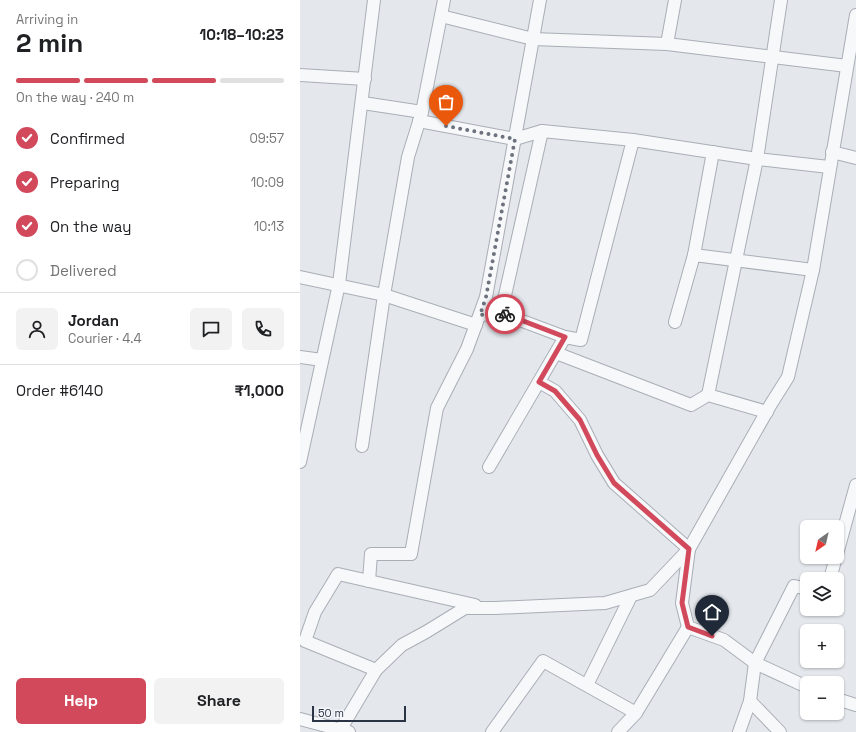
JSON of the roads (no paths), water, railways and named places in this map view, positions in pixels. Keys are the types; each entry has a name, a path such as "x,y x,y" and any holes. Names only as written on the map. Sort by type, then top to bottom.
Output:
{"street":[{"path":"300,462 339,284 363,103 374,0"},
{"path":"362,446 384,296 408,157 420,116 444,0"},
{"path":"369,581 371,554 411,554 438,408 467,349 486,297 540,0"},
{"path":"667,44 674,0"},
{"path":"556,353 691,405 708,394 757,159 781,0"},
{"path":"300,719 343,731 376,670 402,645 465,608 605,603 632,596 650,590 689,549 788,377 813,270 829,167 851,60 856,15"},
{"path":"440,16 533,39 667,44 772,58 851,60"},
{"path":"300,74 365,79"},
{"path":"363,103 515,139 542,131 633,140 757,159 829,167"},
{"path":"501,313 542,131"},
{"path":"300,277 339,284 478,320 501,313 565,337 581,340 633,140"},
{"path":"675,322 694,255 713,152"},
{"path":"832,152 856,158"},
{"path":"694,255 736,259 813,270"},
{"path":"489,466 565,337"},
{"path":"300,357 322,360"},
{"path":"539,382 555,391 580,420 597,455 614,483 689,549"},
{"path":"708,394 767,412"},
{"path":"844,529 856,485"},
{"path":"618,732 636,713 688,627 682,603 689,549"},
{"path":"376,670 305,641 315,612 338,574 492,608"},
{"path":"739,732 750,701 755,663 794,586 800,587"},
{"path":"586,685 632,596"},
{"path":"688,627 724,640 755,663 800,684"},
{"path":"492,732 544,661 636,713"},
{"path":"750,701 780,732"},
{"path":"844,701 856,705"}]}
